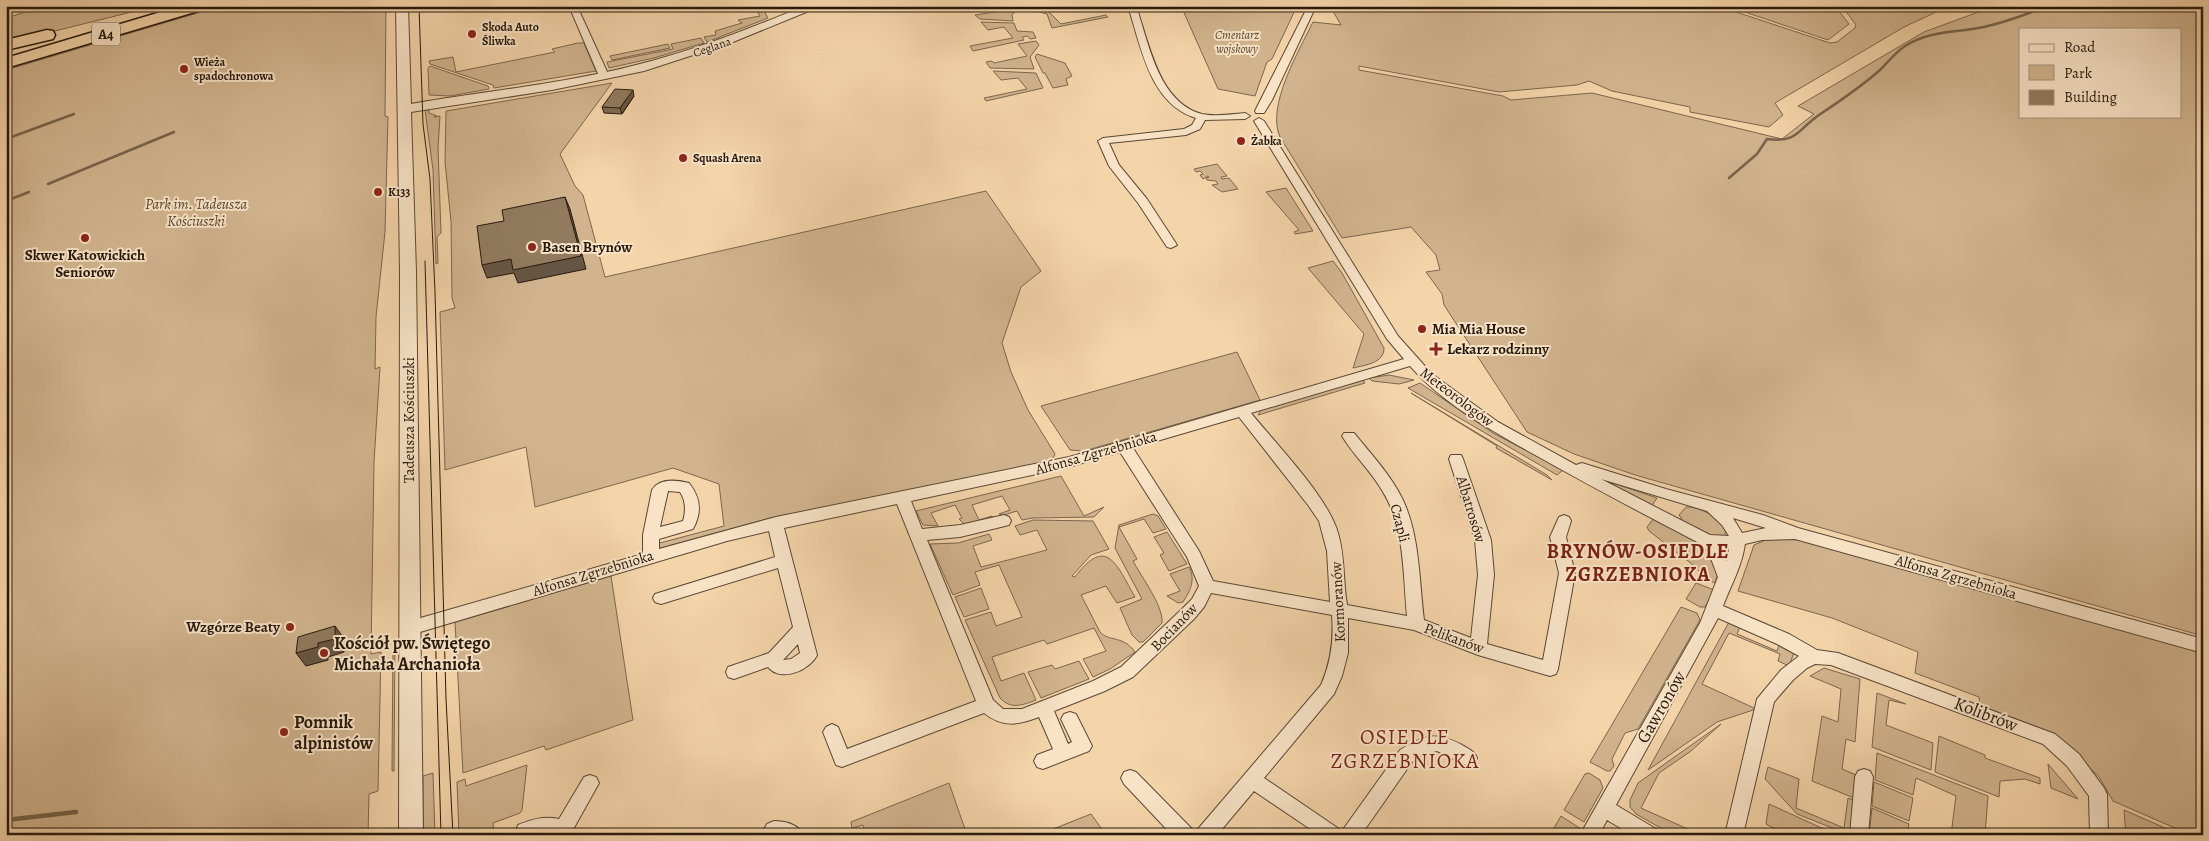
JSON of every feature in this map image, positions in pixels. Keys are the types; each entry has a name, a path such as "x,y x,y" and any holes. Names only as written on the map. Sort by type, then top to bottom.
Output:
{"highway":[{"path":"6,45 171,6"},
{"name":"A4","path":"8,61 171,6"},
{"name":"A4","path":"8,61 199,6"}],"street":[{"path":"573,6 604,76"},
{"name":"Ceglana","path":"404,109 604,76 653,65 702,51 816,6"},
{"path":"1132,6 1148,58 1162,88 1182,108 1202,118 1245,116 1248,112 1260,116 1312,6"},
{"name":"Tadeusza Kościuszki","path":"407,7 404,109 408,258 411,835"},
{"name":"Meteorologów","path":"1260,116 1393,339 1427,377 1500,429 1612,492 1708,541"},
{"path":"1171,245 1143,201 1114,166 1103,141 1186,132 1196,127 1202,118"},
{"name":"Alfonsa Zgrzebnioka","path":"410,628 651,556 776,523 1028,472 1124,446 1412,361"},
{"name":"Kormoranów","path":"1205,835 1328,689 1337,670 1340,651 1342,625 1334,547 1325,518 1298,480 1242,411"},
{"name":"Czapli","path":"1349,436 1388,487 1400,510 1406,540 1416,624"},
{"name":"Bocianów","path":"986,704 1000,716 1012,717 1044,708 1099,686 1127,672 1198,603 1207,586 1194,555 1124,446"},
{"name":"Albatrosów","path":"1456,459 1483,540 1486,575 1478,648"},
{"name":"Alfonsa Zgrzebnioka","path":"1555,459 1626,483 1763,521 1795,533 2203,646"},
{"path":"832,732 842,759 986,704 902,498"},
{"path":"1674,524 1674,509 1687,500"},
{"path":"1709,506 1731,526 1738,541"},
{"name":"Pelikanów","path":"1207,586 1416,624 1478,648 1550,669 1567,573 1558,537 1564,520"},
{"path":"916,536 968,531 1004,521"},
{"path":"775,658 775,665 782,668 806,660 809,655 777,536 776,523"},
{"path":"1708,541 1738,541 1762,534 1795,533"},
{"path":"651,535 651,556"},
{"path":"1708,541 1718,554 1726,577"},
{"name":"Gawronów","path":"1589,835 1715,610 1726,577 1735,561 1738,541"},
{"path":"661,598 784,560"},
{"name":"Kolibrów","path":"1715,610 1783,639 1814,656 1832,658 2000,719 2049,739 2073,760 2098,794 2099,835"},
{"path":"734,672 775,658 802,628"},
{"path":"1734,835 1766,699 1787,675 1801,663 1814,656"},
{"path":"1044,708 1063,754"},
{"path":"1043,761 1083,746 1070,719"},
{"path":"1350,835 1406,756 1417,748 1437,742 1468,758"},
{"path":"1859,835 1864,777"},
{"path":"1130,778 1185,835"},
{"path":"1253,780 1335,835"},
{"path":"525,830 546,825 562,832 590,783"},
{"path":"1604,808 1649,835"},
{"path":"770,835 774,830 784,830 794,835"}],"green space":[{"path":"45,6 156,6 6,43 6,18"},
{"name":"Park im. Tadeusza Kościuszki","path":"221,6 386,6 385,116 388,117 385,232 376,317 375,369 380,367 374,462 371,654 381,652 378,791 369,794 368,835 6,835 6,70"},
{"path":"754,6 761,6 768,18 707,42 704,37 716,35 715,31 742,23 738,20 760,16"},
{"path":"1005,6 1018,8 1012,15 1013,21 980,19 975,15 1008,10"},
{"path":"1027,6 1043,6 1061,24 1106,15 1108,17 1052,28 1047,14 1028,9"},
{"name":"Cmentarz wojskowy","path":"1181,6 1297,6 1272,59 1267,62 1255,96 1218,89"},
{"path":"1330,6 1718,6 1830,43 1837,42 1855,28 1856,25 1842,6 1949,6 1904,27 1775,103 1783,115 1769,127 1690,112 1690,107 1612,91 1589,81 1577,85 1499,92 1359,66 1359,70 1503,96 1511,100 1592,93 1782,139 1814,114 1798,106 1924,32 1981,11 1961,6 2203,6 2203,636 1635,475 1574,454 1527,432 1444,305 1442,294 1426,272 1440,270 1436,255 1411,227 1342,238 1280,137 1277,124 1277,110 1281,95 1293,63 1313,22 1341,25"},
{"path":"1727,6 1835,6 1849,24 1828,40"},
{"path":"981,22 1014,23 1017,31 1033,32 1036,38 1022,37 1024,40 973,51 970,46 1013,38 1004,27 988,30"},
{"path":"701,38 704,43 654,58 609,68 607,62 673,49 671,44"},
{"path":"1036,41 1039,45 1030,57 1034,69 990,68 986,62 992,61 994,63 1027,56 1018,44"},
{"path":"584,43 596,71 494,88 493,85 430,64 429,61 453,57 456,72 555,52 552,49"},
{"path":"668,44 670,48 612,60 610,56"},
{"path":"1037,54 1065,63 1072,76 1066,79 1068,85 1053,88 1035,57"},
{"path":"430,66 488,86 489,89 450,96 429,95 428,68"},
{"path":"993,71 1036,73 1043,88 986,101 984,98 1027,89 1018,78 1001,80"},
{"path":"612,83 560,154 575,186 583,195 605,277 986,191 1041,271 1021,287 1002,343 1011,372 1028,410 1055,454 1053,458 1046,462 938,486 770,518 657,549 656,544 724,526 719,484 673,468 535,507 526,447 445,470 440,312 455,308 452,298 451,221 445,162 446,111"},
{"path":"425,110 429,110 429,113 437,116 434,117 440,116 438,148 441,233 437,237 438,263 436,264 433,170"},
{"path":"1217,164 1227,176 1221,177 1222,179 1229,178 1238,189 1222,192 1212,185 1218,184 1216,181 1207,180 1208,176 1203,179 1200,175 1203,174 1200,171 1196,172 1194,169"},
{"path":"1286,188 1313,231 1295,234 1294,232 1299,230 1266,192"},
{"path":"1333,261 1342,273 1384,348 1381,357 1369,364 1353,368 1364,334 1308,268"},
{"path":"1237,352 1260,400 1091,449 1083,451 1070,450 1041,406"},
{"path":"1389,375 1414,380 1399,384 1372,381 1369,378"},
{"path":"1363,380 1365,383 1258,415 1261,410"},
{"path":"1420,383 1493,433 1563,470 1557,475 1408,388"},
{"path":"1411,393 1547,475 1552,480 1496,448 1497,446"},
{"path":"1061,476 1084,516 1104,507 1094,517 1033,518 1022,520 1017,511 1004,515 999,514 1010,510 1002,496 972,505 979,520 992,516 995,521 965,525 959,519 962,518 955,505 931,513 938,526 923,525 916,511"},
{"path":"1610,483 1657,498 1651,507 1609,485"},
{"path":"1686,507 1697,508 1714,517 1726,528 1725,536 1708,536 1683,521 1679,515"},
{"path":"1153,514 1158,516 1166,529 1153,533 1144,519 1119,527 1137,559 1133,561 1156,600 1162,616 1162,623 1143,642 1139,642 1132,635 1120,608 1142,599 1115,548 1119,525"},
{"path":"1654,518 1700,542 1709,553 1718,573 1715,583 1706,579 1693,565 1649,531 1647,527"},
{"path":"1033,520 1093,521 1109,549 1091,555 1072,576 1075,577 1086,564 1095,558 1103,556 1110,559 1117,566 1135,597 1117,603 1106,586 1081,595 1100,632 1126,643 1135,652 1110,669 1093,677 1083,659 1106,651 1094,628 1047,644 1044,640 992,657 1001,681 1024,673 1036,700 1022,705 1013,705 1004,702 1000,698 965,620 991,612 996,626 1022,617 999,565 975,572 980,585 953,595 930,544 958,543 989,534 992,540 973,546 981,567 1047,550 1037,530 1020,535 1015,526"},
{"path":"1167,532 1187,564 1169,571 1160,555 1164,553 1154,537"},
{"path":"1796,537 2203,650 2203,835 2191,835 2113,801 2099,777 2055,734 1980,708 1979,697 1915,673 1918,652 1832,618 1738,591 1754,545 1768,539"},
{"path":"1189,567 1192,576 1191,585 1183,602 1178,603 1167,596 1180,591 1170,574"},
{"path":"611,576 633,720 546,750 544,746 463,773 455,622"},
{"path":"1696,583 1714,590 1705,607 1700,607 1686,599"},
{"path":"981,588 989,609 964,617 955,597"},
{"path":"1681,607 1697,613 1700,620 1638,729 1625,733 1612,759 1614,766 1610,771 1607,771 1590,762"},
{"path":"1729,622 1740,627 1737,634 1777,651 1780,643 1795,650 1789,666 1778,661 1780,654 1729,633 1702,684 1756,709 1717,722 1648,770"},
{"path":"395,638 394,771 392,771 393,642"},
{"path":"1079,661 1089,679 1041,698 1028,672 1052,665 1055,669"},
{"path":"1824,668 1860,679 1855,742 1846,739 1842,769 1861,777 1859,800 1812,781 1822,716 1838,722 1841,689 1810,676"},
{"path":"1877,693 1906,704 1889,700 1886,725 1933,743 1931,770 1872,747"},
{"path":"1721,724 1691,751 1659,773 1641,808 1701,835 1673,835 1636,814 1630,807 1630,800 1638,783"},
{"path":"1939,736 1985,755 1985,758 2040,778 2040,784 2025,779 2000,781 1999,797 1935,772"},
{"path":"1877,753 1988,796 1985,835 1951,835 1956,796 1916,778 1913,795 1875,780"},
{"path":"2048,764 2078,799 2051,788"},
{"path":"527,765 522,810 520,813 493,823 494,835 459,835 457,782 465,779 466,786"},
{"path":"1768,767 1799,779 1796,808 1844,828 1848,798 1853,800 1850,835 1797,814 1765,779"},
{"path":"433,773 435,835 423,835 423,776"},
{"path":"1589,773 1600,780 1603,788 1584,822 1564,810 1585,774"},
{"path":"1874,782 1913,798 1909,821 1872,806"},
{"path":"949,783 966,832 969,835 882,835 880,831 866,835 863,825 852,828 851,822"},
{"path":"1769,804 1837,835 1802,835 1793,831 1792,835 1786,835 1766,824"},
{"path":"1872,808 1909,824 1907,835 1869,835"},
{"path":"2124,810 2181,835 2126,835"},
{"path":"1091,814 1106,835 1038,835"},
{"path":"1561,816 1581,829 1578,835 1550,835"}],"building":[{"path":"615,89 633,90 620,108 602,107"},
{"name":"Basen Brynów","path":"565,197 581,256 513,270 511,259 482,265 477,226 504,221 502,210"},
{"path":"335,626 335,639 318,643 318,647 296,653 298,637"}],"waterway":[{"path":"1729,178 1757,154 1767,139 1785,139 1796,134 1880,70 1898,51 1914,41 1940,33 1996,24 2047,6"},
{"path":"6,139 74,114"},
{"path":"48,184 174,132"},
{"path":"6,201 29,192"},
{"path":"6,820 76,812"}],"tram line":[{"path":"419,6 423,124 430,179 435,292 446,699 453,835"},
{"path":"425,261 441,835"}],"place":[{"name":"Skoda Auto Śliwka","path":"472,34"},
{"name":"Wieża spadochronowa","path":"184,69"},
{"name":"Żabka","path":"1241,141"},
{"name":"Squash Arena","path":"683,158"},
{"name":"K133","path":"378,192"},
{"name":"Skwer Katowickich Seniorów","path":"85,238"},
{"name":"Basen Brynów","path":"532,247"},
{"name":"Mia Mia House","path":"1422,329"},
{"name":"Lekarz rodzinny","path":"1436,349"},
{"name":"Wzgórze Beaty","path":"290,627"},
{"name":"Kościół pw. Świętego Michała Archanioła","path":"324,653"},
{"name":"Pomnik alpinistów","path":"284,732"}],"district":[{"name":"BRYNÓW-OSIEDLE ZGRZEBNIOKA","path":"1638,562"},
{"name":"OSIEDLE ZGRZEBNIOKA","path":"1405,749"}]}
